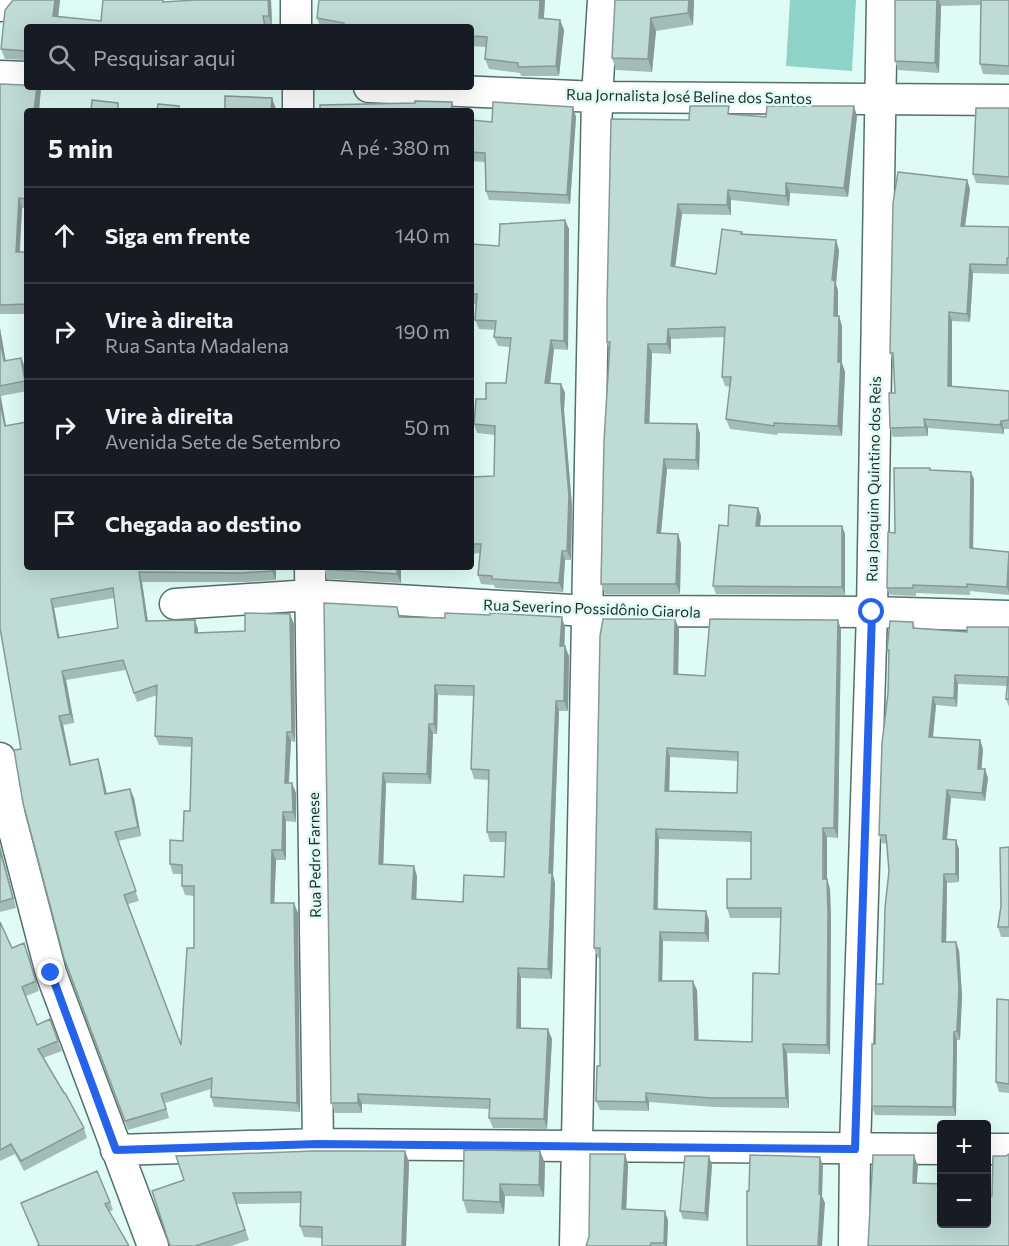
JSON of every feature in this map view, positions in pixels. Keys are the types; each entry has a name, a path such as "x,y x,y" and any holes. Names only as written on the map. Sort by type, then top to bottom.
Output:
{"street":[{"path":"0,6 2,0"},
{"path":"296,0 296,24"},
{"path":"574,1246 597,97 603,0"},
{"name":"Rua Joaquim Quintino dos Reis","path":"854,1246 872,612 882,0"},
{"path":"0,76 24,77"},
{"path":"298,90 298,108"},
{"name":"Rua Jornalista José Beline dos Santos","path":"437,90 597,97 1009,100"},
{"name":"Rua Severino Possidônio Giarola","path":"175,604 310,581 588,611 872,612 1009,616"},
{"name":"Rua Pedro Farnese","path":"310,581 318,1144"},
{"path":"0,758 10,816 51,973 153,1246"},
{"path":"116,1150 318,1144 937,1149"},
{"path":"991,1149 1009,1149"}],"shaded area":[{"path":"790,0 856,0 852,71 786,66"}],"building":[{"path":"13,0 55,0 53,16 101,21 103,0 163,0 163,2 268,0 269,16 263,16 264,24 24,24 24,51 1,49 5,10"},
{"path":"319,0 540,0 539,18 560,20 556,66 518,67 518,63 485,59 487,37 474,36 474,24 344,24 317,18"},
{"path":"615,0 689,0 688,13 651,18 648,59 612,58"},
{"path":"895,0 937,0 935,63 895,61"},
{"path":"981,0 1009,0 1009,66 980,64"},
{"path":"0,84 24,85 24,90 37,90 34,108 24,108 24,199 19,198 16,252 24,252 24,304 0,305"},
{"path":"225,96 272,98 271,108 225,108"},
{"path":"92,100 118,103 118,108 91,108"},
{"path":"415,101 452,102 451,108 320,108 320,105 415,103"},
{"path":"493,102 573,107 567,195 486,191 485,153 474,152 474,120 492,122"},
{"path":"158,104 179,106 179,108 157,108"},
{"path":"690,106 729,106 728,114 766,117 767,106 854,106 844,188 786,183 786,196 728,190 727,205 678,204 671,266 716,274 722,229 742,232 741,234 836,240 832,280 835,281 834,316 839,316 838,362 841,362 838,426 774,423 774,426 726,419 731,377 722,377 725,327 668,329 667,344 648,344 645,423 697,424 696,460 664,459 657,533 678,534 676,584 601,584 604,441 610,342 607,342 607,305 611,119 689,120"},
{"path":"976,108 1009,108 1009,177 973,174"},
{"path":"898,172 967,180 961,226 1009,227 1007,265 970,264 967,314 949,312 948,386 1009,391 1009,420 1001,421 1000,425 924,419 925,427 890,428 889,393 895,393 893,353 890,353 893,203"},
{"path":"565,220 564,341 551,340 545,383 561,384 569,496 567,551 562,551 559,583 492,579 492,576 478,575 481,544 474,544 474,477 494,476 495,426 474,424 476,399 486,399 486,383 506,383 511,338 494,337 496,321 475,320 477,294 474,294 474,244 499,246 500,224"},
{"path":"0,339 4,361 21,358 24,381 0,386"},
{"path":"0,402 5,426 24,423 24,570 272,570 241,573 139,572 146,621 195,620 195,633 245,631 245,613 290,614 292,732 287,732 285,783 292,783 293,812 283,812 282,850 272,850 271,903 294,903 297,1103 211,1097 212,1078 161,1094 166,1109 125,1121 64,958 23,803 14,750 21,749 0,628","holes":["113,588 118,628 58,638 51,599","123,660 134,693 157,685 155,736 192,738 190,811 184,811 183,841 170,840 170,864 182,865 182,886 194,886 194,948 187,948 181,1045 124,895 136,891 115,832 138,827 130,789 105,794 98,759 70,765 59,716 70,714 62,671"]},
{"path":"894,468 930,468 930,470 971,472 970,548 1009,552 1007,587 967,584 967,587 913,585 913,588 887,588 888,532 895,533"},
{"path":"729,505 758,508 756,526 842,526 842,587 713,586 719,525 728,526"},
{"path":"339,570 397,570 397,574"},
{"path":"324,603 397,607 399,617 445,618 445,613 490,615 490,613 562,617 560,646 565,646 564,701 556,701 549,873 552,873 548,969 518,968 517,1028 548,1029 544,1119 489,1118 490,1099 358,1094 358,1103 331,1103","holes":["435,685 474,686 471,769 489,770 487,832 506,832 504,877 464,875 463,902 412,899 414,866 379,864 383,773 427,774 429,724 434,724"]},
{"path":"603,619 675,619 674,674 705,676 710,619 838,620 834,828 823,828 823,879 827,879 828,913 827,1045 783,1044 786,1098 711,1098 646,1093 646,1102 596,1101 597,1066 600,1066 600,948 594,948 600,636","holes":["667,748 738,752 737,793 665,791","656,829 751,832 751,879 727,879 727,908 781,908 779,974 753,973 752,1042 695,1040 693,981 659,981 660,932 705,933 706,911 654,909"]},
{"path":"890,621 913,622 913,628 967,632 967,627 1009,627 1009,699 1006,699 1008,677 955,675 954,698 933,697 929,737 980,740 978,769 985,769 982,793 947,790 943,839 956,840 956,874 944,874 942,942 956,942 959,987 957,1031 954,1032 953,1107 872,1106 872,1044 875,1044 876,984 883,984 885,908 889,871 886,835 879,835"},
{"path":"1009,847 1009,927 998,927 1001,906 1000,848"},
{"path":"0,850 13,898 0,902"},
{"path":"0,922 12,948 24,943 36,981 22,987 37,1025 50,1019 58,1041 38,1049 84,1128 21,1161 11,1144 0,1150"},
{"path":"997,999 1009,1000 1009,1084 996,1082"},
{"path":"464,1150 540,1151 539,1185 500,1184 500,1202 463,1200"},
{"path":"314,1151 405,1151 402,1246 322,1246 322,1227 300,1226 301,1192 233,1193 245,1230 195,1246 170,1246 152,1191 184,1180 176,1156"},
{"path":"590,1154 625,1154 622,1209 665,1211 664,1243 651,1243 650,1246 586,1246 589,1237"},
{"path":"1009,1154 1009,1246 868,1246 873,1155 914,1155 913,1183 937,1184 937,1228 991,1228 993,1156"},
{"path":"750,1155 820,1157 819,1194 821,1194 818,1246 747,1246 747,1191 749,1191"},
{"path":"685,1156 709,1156 705,1213 680,1211"},
{"path":"97,1171 110,1202 105,1204 129,1246 37,1246 39,1245 21,1203"}],"route":[{"path":"51,973 116,1150 318,1144 855,1149 872,612"}]}
